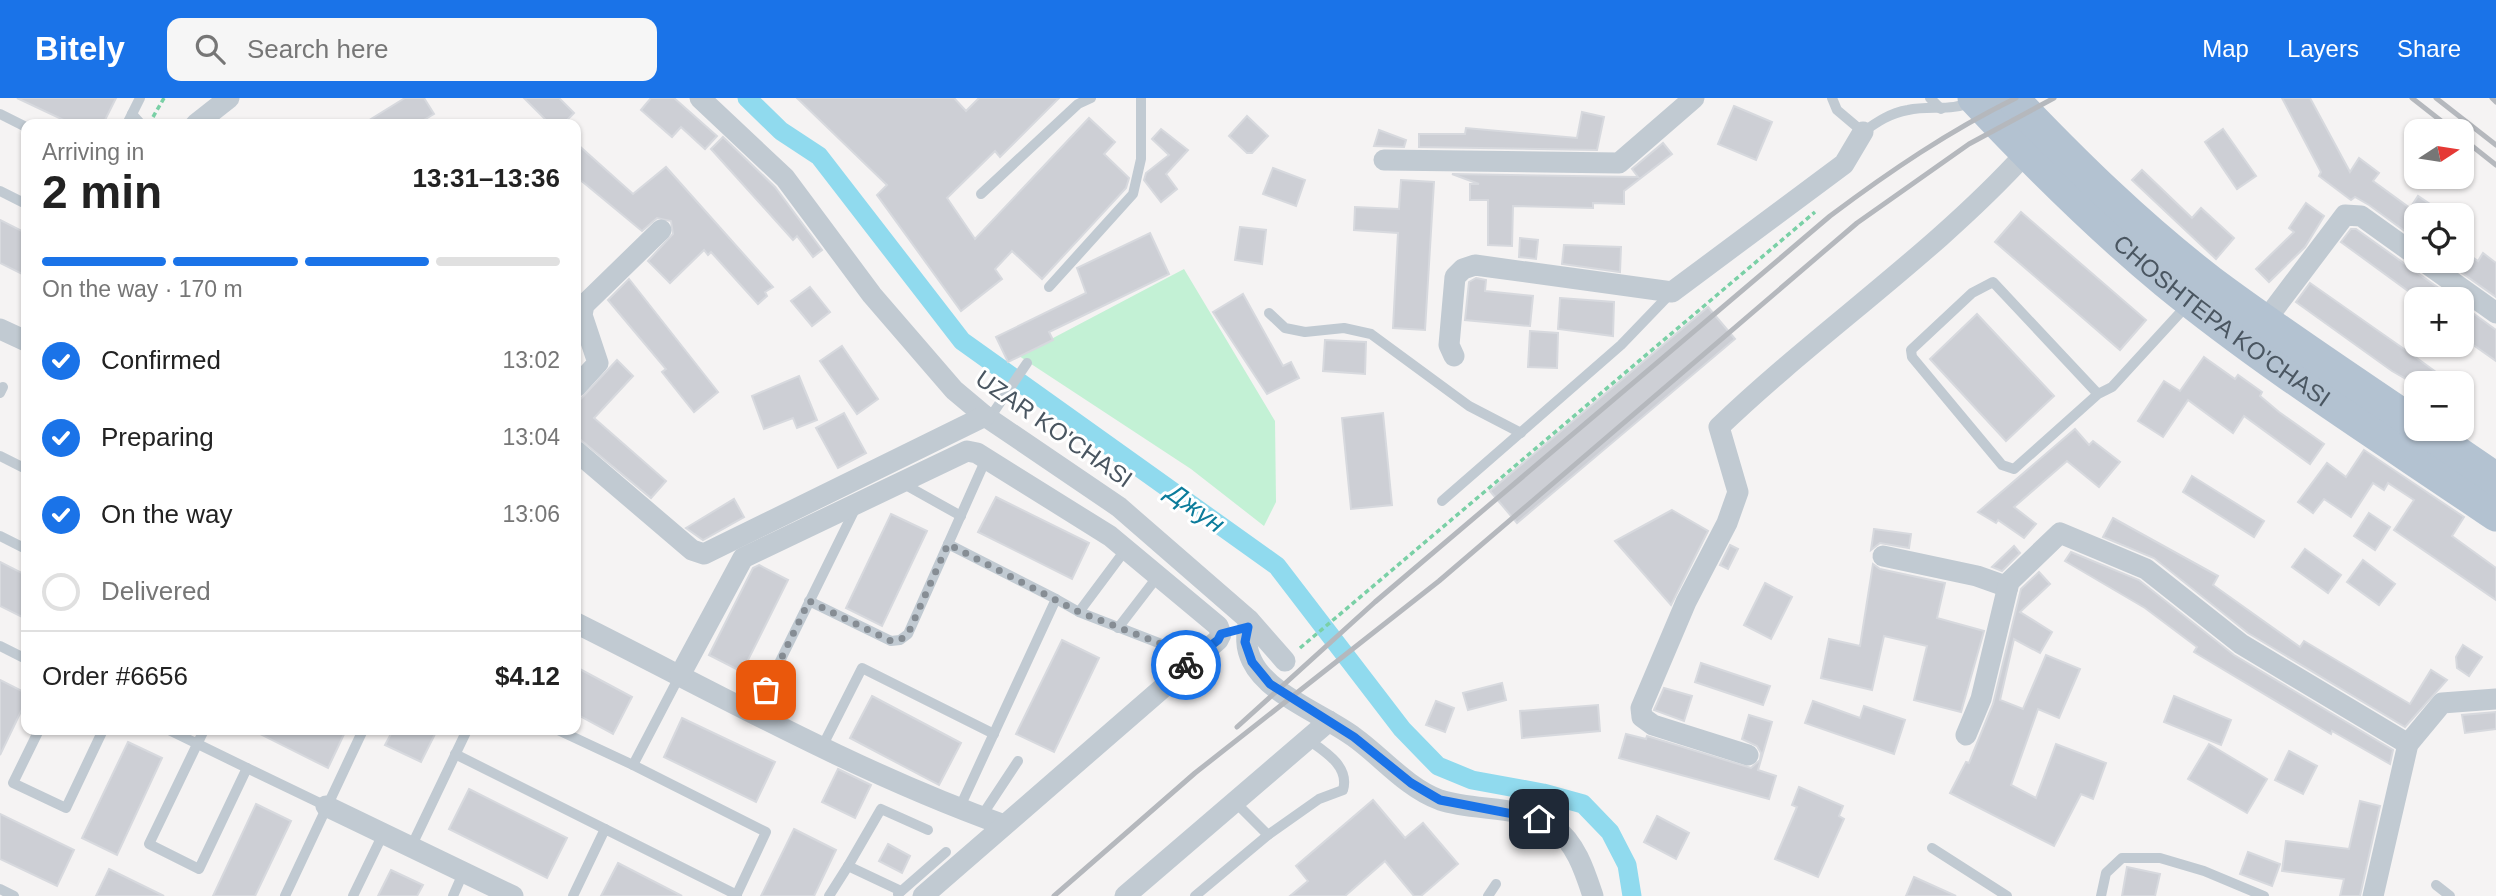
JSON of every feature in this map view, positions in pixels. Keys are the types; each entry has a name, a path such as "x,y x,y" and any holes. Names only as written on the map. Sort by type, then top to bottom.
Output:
{"main road":[{"name":"CHOSHTEPA KO'CHASI","path":"2012,98 2085,174 2211,282 2404,416"},
{"name":"CHOSHTEPA KO'CHASI","path":"1975,99 2026,153 2113,235 2191,301 2237,337 2496,515"},
{"path":"2441,441 2496,479"}],"street":[{"path":"202,119 229,98"},
{"name":"UZAR KO'CHASI","path":"700,98 785,178 872,295 954,390 1119,507 1249,624 1285,661"},
{"path":"1384,160 1619,163 1694,98"},
{"path":"1454,356 1449,345 1455,277 1463,269 1475,265 1672,292 1844,164 1863,132"},
{"path":"1748,755 1653,725 1642,717 1641,708 1686,602 1727,523 1738,492 1719,427 1760,388 1944,236 2026,153"},
{"path":"2265,321 2345,215 2353,213 2361,216 2404,247"},
{"path":"581,382 598,363 582,315 584,305 661,230"},
{"path":"2440,273 2496,313"},
{"path":"0,329 21,337"},
{"path":"581,455 692,550 704,554 990,414"},
{"path":"680,675 743,558 967,452 986,459 1126,549 1218,626 1221,634"},
{"path":"1966,735 1981,699 2009,582 2060,533 2146,569 2241,644 2408,744"},
{"path":"1883,556 1977,576 2008,587"},
{"path":"923,896 1218,640 1221,634 1249,624"},
{"path":"1249,624 1245,642 1252,662 1270,684 1354,737 1411,783 1440,800 1521,813 1556,828 1576,854 1593,896"},
{"path":"581,626 823,746 959,809 1004,825"},
{"path":"2373,896 2408,744 2442,704 2496,699"},
{"path":"1125,896 1329,721"},
{"path":"326,806 412,845 513,896"}],"lane":[{"path":"130,119 140,98"},
{"path":"981,194 1078,104 1091,98"},
{"path":"1049,287 1133,194 1141,159 1141,98"},
{"path":"1832,98 1837,110 1863,132 1883,118 1908,110 1959,108 1975,99"},
{"path":"1930,98 1941,109"},
{"path":"0,114 21,124"},
{"path":"0,191 21,202"},
{"path":"2098,394 1993,282 1972,293 1911,351 1912,357 2002,465 2014,469 2098,394 2112,387 2191,301"},
{"path":"1442,502 1621,345 1672,292"},
{"path":"1269,313 1285,328 1305,331 1344,328 1371,334 1469,406 1521,433"},
{"path":"990,414 1027,363"},
{"path":"0,456 21,466"},
{"path":"809,601 891,641 900,640 908,634 986,459"},
{"path":"899,482 961,516"},
{"path":"755,712 859,501"},
{"path":"0,537 21,547"},
{"path":"948,544 1079,612 1164,645 1187,666"},
{"path":"1079,612 1126,549"},
{"path":"1118,628 1158,576"},
{"path":"959,809 1056,599"},
{"path":"0,646 21,656"},
{"path":"823,746 862,668 994,734"},
{"path":"633,765 680,675"},
{"path":"36,735 13,783 66,808 101,735"},
{"path":"179,735 326,806"},
{"path":"202,735 149,844 199,869 247,768"},
{"path":"285,896 361,735"},
{"path":"412,845 464,735"},
{"path":"455,754 736,895 766,832 569,735"},
{"path":"1195,896 1268,835 1319,799 1343,790 1345,783 1342,769 1332,757 1307,739"},
{"path":"981,817 1018,761"},
{"path":"1235,802 1268,835"},
{"path":"829,896 881,809 928,830"},
{"path":"573,896 605,829"},
{"path":"353,896 384,832"},
{"path":"1932,848 2007,896"},
{"path":"848,866 898,894 946,852"},
{"path":"2101,896 2106,873 2122,858 2160,858 2204,871 2264,896"},
{"path":"453,896 464,872"},
{"path":"1488,896 1496,884"},
{"path":"2436,885 2451,896"},
{"path":"0,889 15,896"}],"path":[{"path":"152,119 164,98"},
{"path":"1285,661 1824,204"}],"green space":[{"path":"1184,269 1275,421 1276,502 1264,526 1191,469 1019,356"}],"building":[{"path":"17,98 116,98 106,119 61,119"},
{"path":"405,98 424,98 434,114 426,119 371,119"},
{"path":"524,98 559,98 574,113 568,119 545,119"},
{"path":"651,98 674,98 717,136 705,149 681,127 672,137 641,110"},
{"path":"797,98 954,98 966,111 979,98 1059,98 1000,157 995,151 947,198 975,239 1089,118 1115,142 1104,154 1129,178 1126,188 1042,279 1012,251 995,269 1002,279 961,311 877,195 887,185"},
{"path":"2282,98 2310,98 2350,172 2359,158 2379,173 2373,181 2404,204 2404,231 2369,205 2355,197 2351,200 2319,176 2321,172"},
{"path":"1734,106 1772,122 1756,160 1718,144"},
{"path":"1582,112 1604,117 1597,150 1419,147 1419,134 1465,134 1466,128 1577,138"},
{"path":"1247,116 1268,136 1252,153 1247,153 1229,136"},
{"path":"1161,129 1188,150 1166,174 1177,189 1161,202 1144,180 1146,173 1169,155 1152,139"},
{"path":"2223,129 2256,176 2237,189 2205,142"},
{"path":"1379,130 1406,140 1404,147 1374,146"},
{"path":"723,137 775,187 822,250 813,257 797,236 793,240 711,149"},
{"path":"1663,143 1672,154 1624,191 1624,204 1593,203 1593,208 1513,206 1512,246 1488,245 1488,200 1470,200 1470,184 1479,184 1452,174 1638,177 1632,169"},
{"path":"581,147 633,194 666,167 773,287 765,292 767,296 758,304 711,252 708,255 704,250 670,283 648,261 673,234 671,221 657,218 642,231 581,181"},
{"path":"1273,168 1305,180 1296,206 1263,194"},
{"path":"2142,170 2192,218 2201,208 2234,238 2216,259 2132,180"},
{"path":"1401,180 1434,182 1425,330 1393,328 1398,233 1354,230 1355,207 1399,209"},
{"path":"2418,196 2428,203 2413,203"},
{"path":"2306,203 2324,216 2305,247 2269,282 2256,269 2294,232 2289,228"},
{"path":"2021,212 2146,320 2120,350 1995,242"},
{"path":"0,220 21,230 21,274 0,263"},
{"path":"1240,227 1266,230 1262,264 1235,260"},
{"path":"2351,229 2356,229 2404,263 2404,273 2418,273 2437,287 2404,288 2341,242"},
{"path":"1150,233 1169,274 1049,332 1053,340 1008,362 996,337 1086,293 1077,268"},
{"path":"1520,238 1538,240 1536,259 1519,257"},
{"path":"1564,245 1621,247 1620,272 1562,264"},
{"path":"2483,253 2496,263 2496,297 2462,273 2474,273 2474,258 2478,261"},
{"path":"1476,278 1486,280 1485,291 1533,296 1530,326 1465,320 1469,282"},
{"path":"629,279 718,392 694,412 662,372 666,369 608,300"},
{"path":"2310,283 2404,349 2404,357 2415,357 2435,371 2404,371 2404,378 2296,302"},
{"path":"810,287 830,312 812,326 791,301"},
{"path":"1243,294 1283,366 1291,362 1299,378 1267,394 1213,312"},
{"path":"1560,298 1614,302 1613,336 1558,329"},
{"path":"1708,307 1735,339 1517,523 1490,491"},
{"path":"1977,314 2054,396 2006,441 1930,359"},
{"path":"2474,314 2496,330 2496,361 2474,345"},
{"path":"1530,331 1558,333 1557,368 1528,367"},
{"path":"1325,340 1366,342 1365,374 1323,371"},
{"path":"842,346 878,399 857,414 820,361"},
{"path":"2204,357 2235,379 2238,375 2262,392 2260,396 2279,412 2324,444 2310,464 2244,416 2233,433 2188,400 2163,437 2138,421 2164,381 2180,391"},
{"path":"617,360 633,376 594,418 666,481 651,498 581,440 581,399"},
{"path":"799,376 817,420 797,428 793,418 764,429 752,396"},
{"path":"844,413 866,453 838,468 816,428"},
{"path":"1383,413 1392,505 1351,509 1342,418"},
{"path":"2075,429 2089,445 2093,441 2120,462 2099,487 2067,461 2014,507 2036,524 2024,538 1998,520 1996,523 1978,512"},
{"path":"2364,450 2464,517 2452,536 2496,568 2496,600 2394,530 2414,500 2388,483 2384,490 2373,483 2351,517 2324,499 2313,513 2298,502 2327,463 2346,477"},
{"path":"2192,476 2264,521 2254,537 2183,492"},
{"path":"996,497 1089,543 1072,579 978,532"},
{"path":"734,499 744,517 703,540 686,528"},
{"path":"1672,510 1708,531 1671,605 1615,541"},
{"path":"2369,513 2390,527 2375,550 2354,536"},
{"path":"891,514 927,531 882,626 846,608"},
{"path":"2113,518 2218,576 2213,585 2300,647 2304,641 2410,704 2431,670 2447,680 2405,727 2248,633 2154,558 2103,537"},
{"path":"1874,529 1911,534 1909,548 1880,543 1871,550"},
{"path":"1730,545 1738,549 1728,569 1720,565"},
{"path":"2014,546 2020,553 2002,571 1992,567"},
{"path":"2305,549 2341,575 2328,593 2292,567"},
{"path":"2071,552 2139,580 2234,655 2393,750 2390,764 2332,731 2331,734 2194,652 2197,647 2145,608 2065,561"},
{"path":"2363,560 2395,584 2379,605 2347,582"},
{"path":"0,562 21,572 21,616 0,606"},
{"path":"1873,564 1880,569 1945,583 1937,618 1984,631 1961,712 1914,700 1927,646 1884,636 1872,690 1821,678 1829,639 1860,646"},
{"path":"759,565 788,580 742,672 709,655 753,568"},
{"path":"2039,572 2050,584 2020,612 2052,632 2040,653 2014,639 2000,700 2023,709 2046,655 2080,669 2059,718 2038,709 2011,785 2036,798 2056,744 2106,763 2093,799 2081,794 2054,846 1950,793 1966,762 1969,763 1993,704 2021,589"},
{"path":"1765,583 1792,597 1771,639 1744,625"},
{"path":"1062,640 1099,658 1054,752 1016,734"},
{"path":"2463,645 2482,657 2469,676 2457,668 2456,657"},
{"path":"1701,663 1770,686 1763,705 1695,682"},
{"path":"581,670 632,697 613,734 581,717"},
{"path":"0,680 21,690 21,711 0,755"},
{"path":"1502,683 1506,700 1468,710 1463,693"},
{"path":"1664,688 1692,696 1684,721 1654,710"},
{"path":"872,696 961,743 939,785 850,738"},
{"path":"2174,696 2231,720 2221,745 2164,722"},
{"path":"1436,701 1454,708 1445,732 1426,725"},
{"path":"1813,701 1860,718 1864,706 1905,720 1894,754 1805,723"},
{"path":"1598,705 1600,731 1522,738 1520,711"},
{"path":"2496,712 2496,729 2465,733 2462,715"},
{"path":"1749,715 1772,722 1758,770 1776,776 1769,799 1619,758 1626,734 1646,739 1647,736 1751,768 1760,760 1761,753 1757,746 1742,739"},
{"path":"682,718 775,762 756,802 664,757"},
{"path":"262,735 344,735 328,768"},
{"path":"390,735 434,735 421,762 385,745"},
{"path":"128,742 162,758 117,855 82,838"},
{"path":"2209,744 2267,779 2247,813 2188,779"},
{"path":"2289,751 2317,766 2303,794 2275,780"},
{"path":"838,769 871,785 855,818 822,802"},
{"path":"1799,787 1843,806 1839,816 1844,819 1818,877 1775,859 1797,807 1792,805"},
{"path":"469,789 567,838 547,878 449,829"},
{"path":"1373,800 1405,838 1423,823 1458,864 1421,896 1414,896 1385,861 1345,896 1290,896 1308,881 1296,866"},
{"path":"2360,801 2380,806 2360,896 2340,896 2344,879 2282,871 2286,841 2349,849"},
{"path":"256,804 291,821 255,896 213,896"},
{"path":"0,814 74,850 57,886 0,859"},
{"path":"1657,816 1689,833 1676,859 1644,842"},
{"path":"794,829 836,850 814,896 761,896"},
{"path":"888,844 910,856 902,873 879,861"},
{"path":"2248,852 2280,864 2272,886 2240,874"},
{"path":"618,863 682,896 601,896"},
{"path":"2127,867 2160,874 2155,896 2122,896"},
{"path":"109,869 164,896 96,896"},
{"path":"391,870 423,885 417,896 378,896"},
{"path":"1914,877 1956,896 1906,896"}],"waterway":[{"name":"Джун","path":"747,98 781,131 819,156 962,341 1277,566 1402,729 1438,766 1472,780 1543,793 1583,804 1610,832 1627,865 1632,896"}],"railway":[{"path":"1237,727 1375,602 1830,216 1920,152 2016,98"},
{"path":"1054,896 1195,773 1439,581 1857,223 1969,144 2054,98"},
{"path":"2412,98 2439,119"},
{"path":"2436,98 2496,145"},
{"path":"2492,98 2496,102"},
{"path":"2474,148 2496,165"}],"way so far":[{"path":"766,690 809,601 891,641 900,640 908,634 948,544 1079,612 1164,645 1186,665"}],"route":[{"path":"1186,665 1218,640 1221,634 1248,627 1245,642 1252,662 1270,684 1354,737 1411,783 1440,800 1521,813 1539,819"}]}
